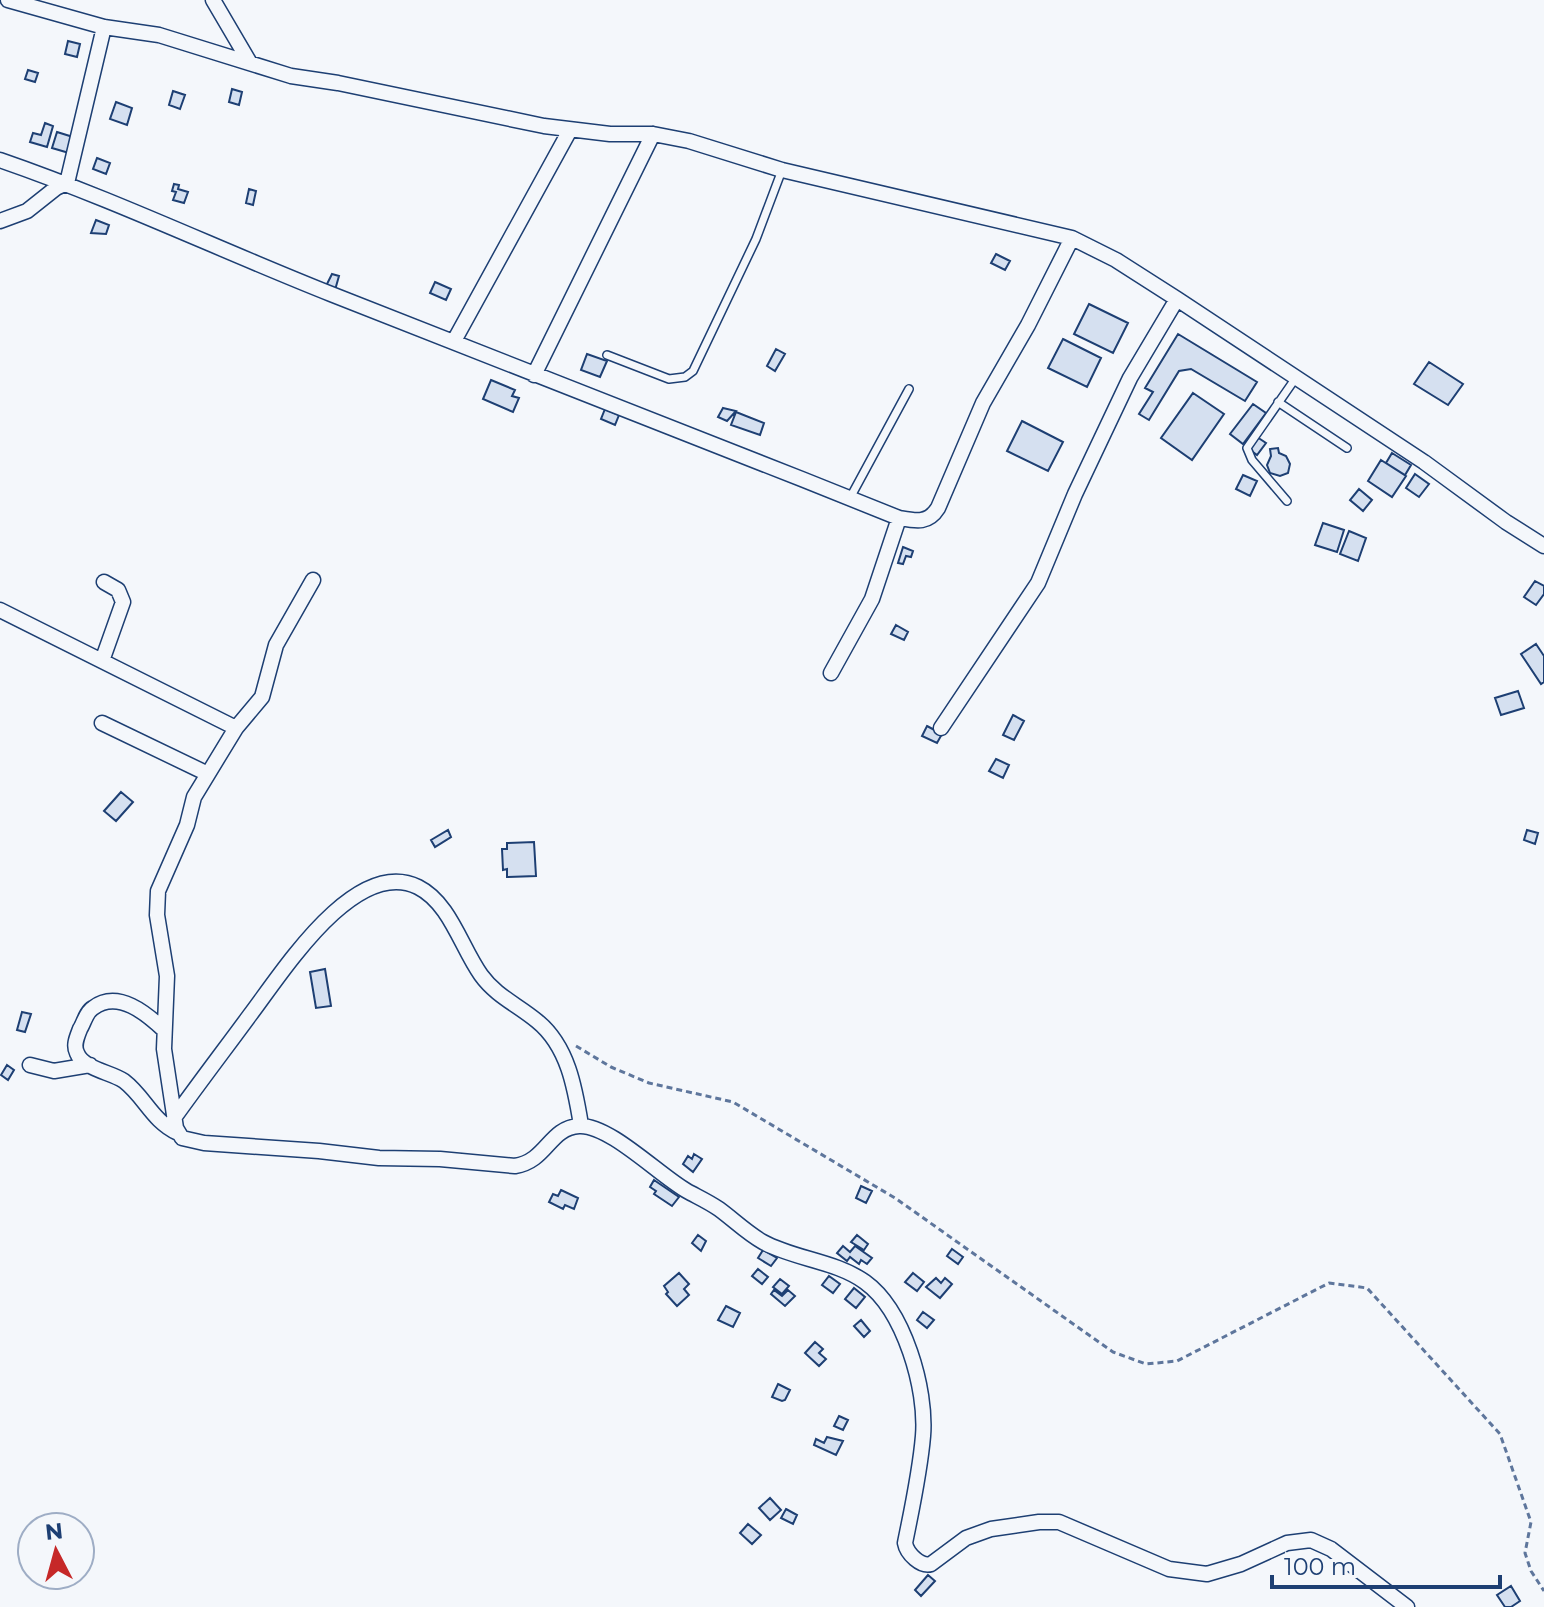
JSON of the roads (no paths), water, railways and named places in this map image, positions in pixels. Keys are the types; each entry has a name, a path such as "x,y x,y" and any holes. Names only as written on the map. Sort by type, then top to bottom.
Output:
{"street":[{"path":"8,0 104,27 159,35 291,76 570,130 653,134 689,141 782,170 1072,238 1116,260 1177,299 1424,462 1544,546"},
{"path":"213,0 250,63"},
{"path":"67,183 104,27"},
{"path":"454,341 570,130"},
{"path":"534,375 653,134"},
{"path":"0,160 67,183 330,293 899,518 923,521 934,515 938,508 983,403 1028,325 1072,238"},
{"path":"0,221 27,211 67,183"},
{"path":"941,728 1038,583 1075,494 1130,378 1177,299"},
{"path":"831,673 872,599 899,518"},
{"path":"313,580 276,645 262,697 236,728 194,797 187,825 158,891 157,915 167,976 164,1049 176,1125 189,1141 379,1158 440,1159 515,1166 536,1159 562,1131 581,1125 601,1131 678,1185 720,1209 764,1243 863,1280 891,1308 914,1367 923,1416 923,1435 905,1543 907,1550 922,1564 931,1564 957,1542 977,1533 1039,1522 1059,1522 1169,1569 1191,1573 1221,1572 1287,1543 1311,1540 1331,1549 1407,1607"},
{"path":"102,661 123,602 118,590 104,582"},
{"path":"0,610 236,728"},
{"path":"102,723 208,774"},
{"path":"164,1030 139,1008 126,1003 93,1007 75,1043 81,1059 125,1082 164,1127 176,1125 305,942 347,903 373,887 397,882 418,887 436,900 491,988 547,1030 571,1076 581,1125"},
{"path":"30,1065 54,1071 90,1065"}],"lane":[{"path":"607,355 669,379 676,380 693,371 756,239 782,170"},
{"path":"1287,501 1252,460 1247,448 1295,379"},
{"path":"850,498 909,389"},
{"path":"1278,402 1347,448"}]}
